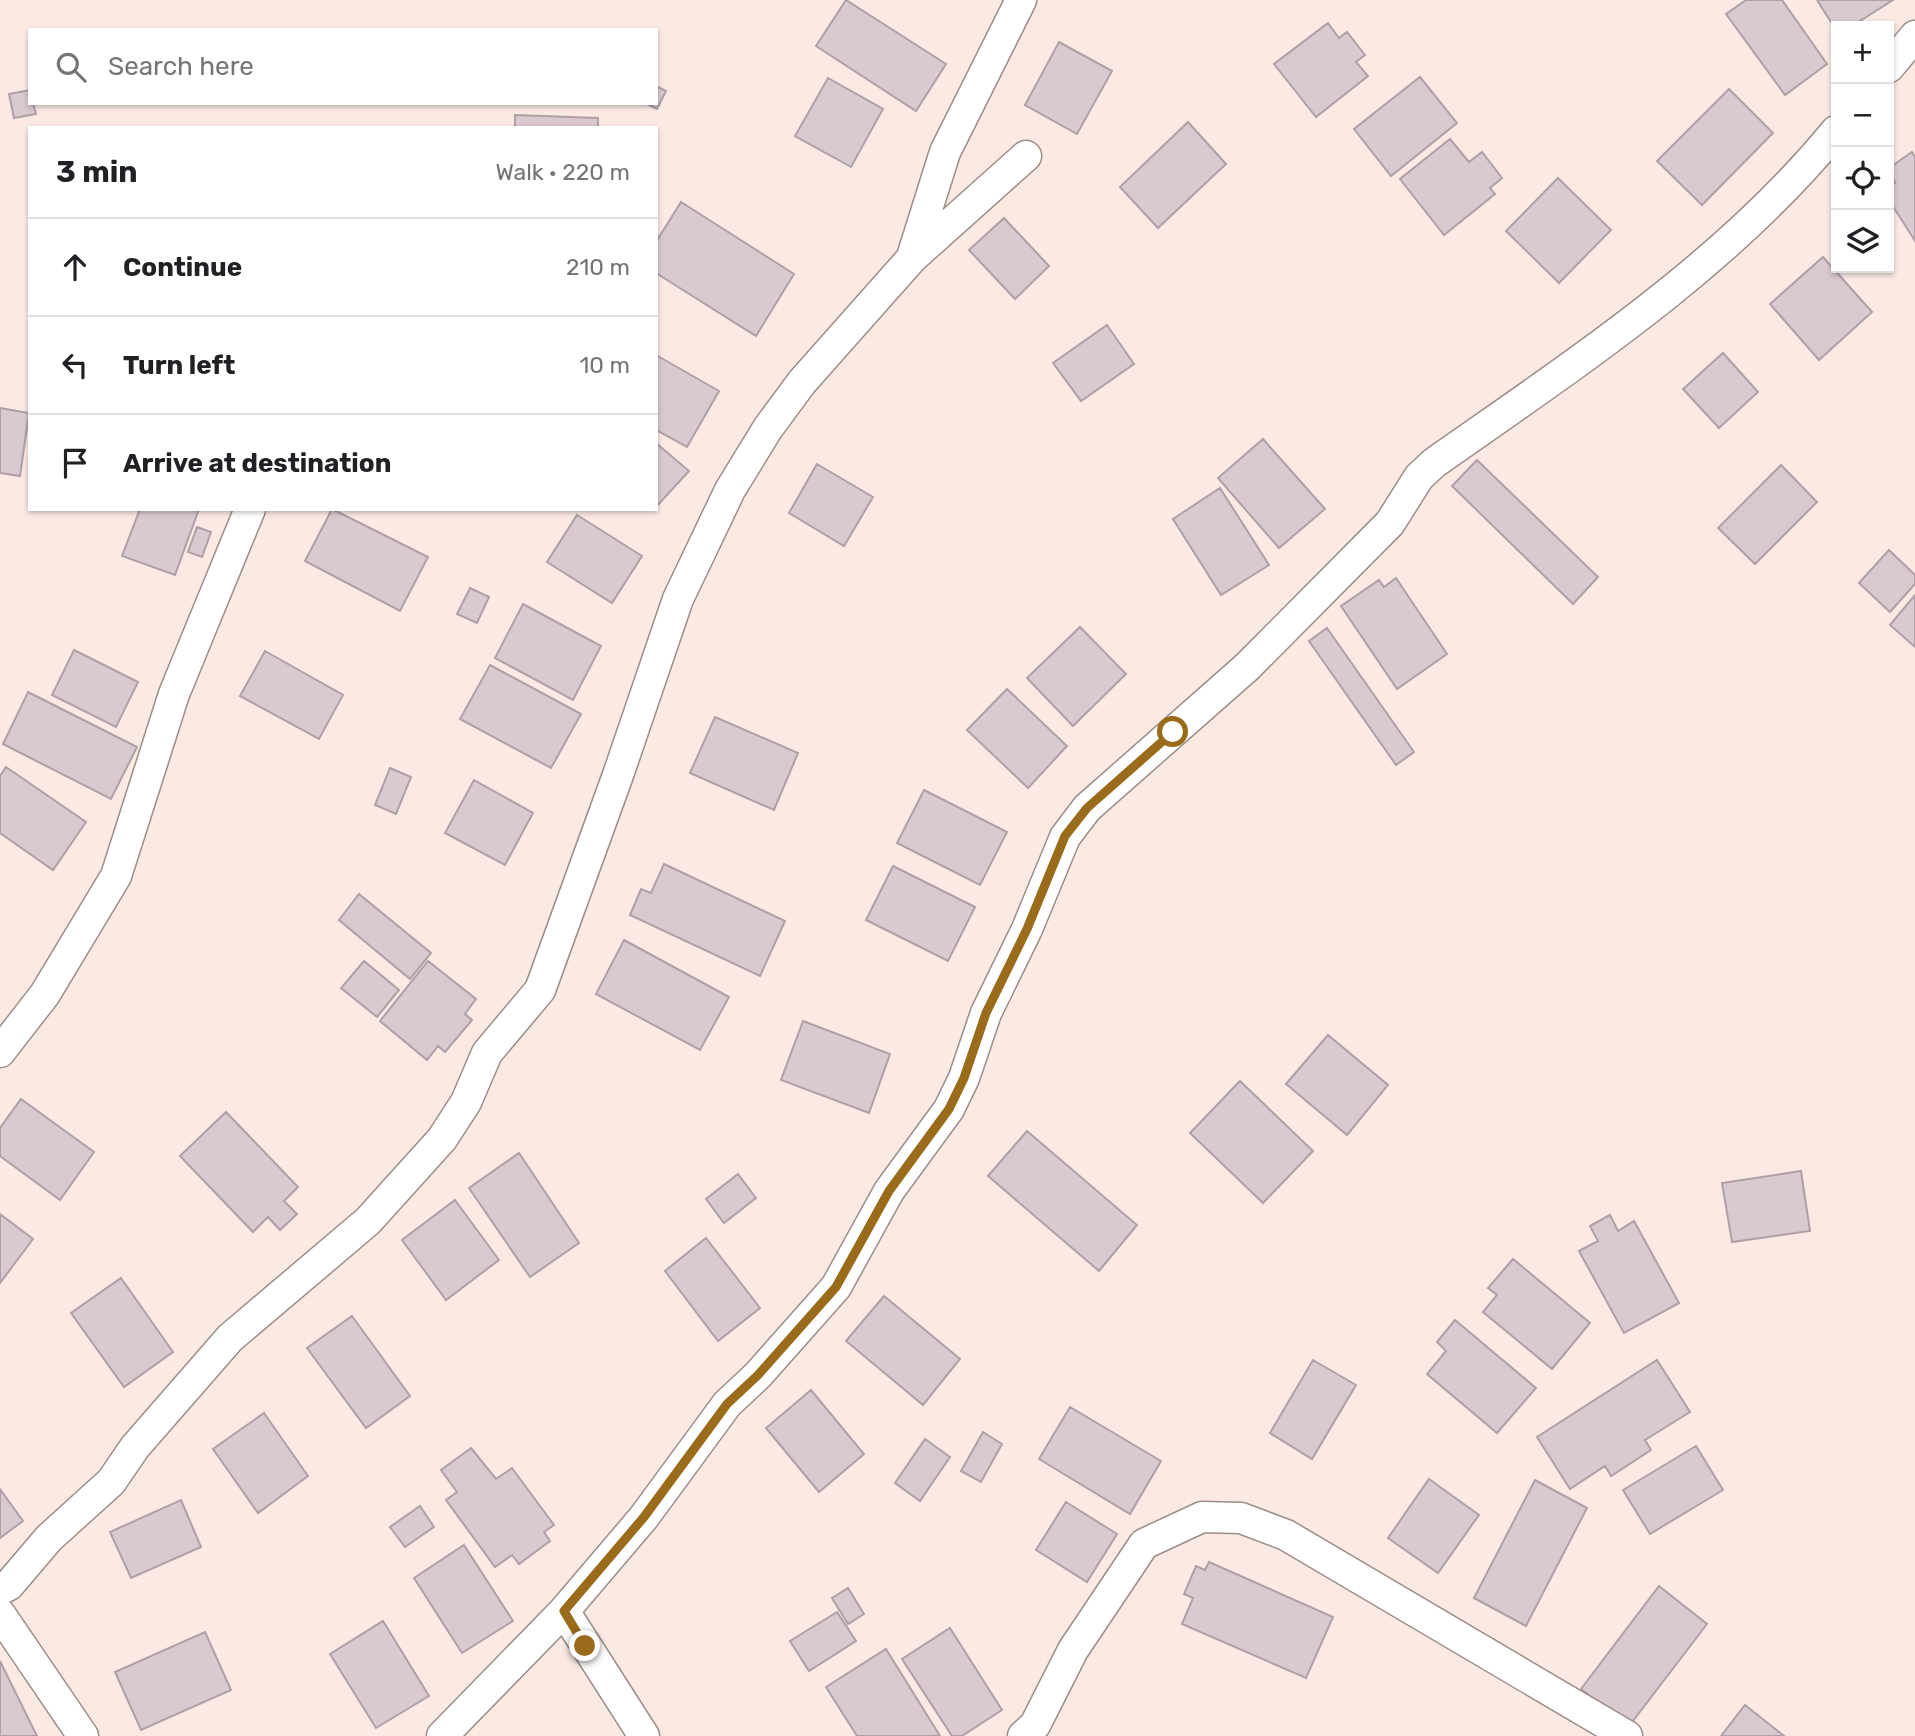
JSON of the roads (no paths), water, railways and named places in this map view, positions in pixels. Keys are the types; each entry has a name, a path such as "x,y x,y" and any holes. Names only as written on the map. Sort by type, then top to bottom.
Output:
{"street":[{"path":"912,258 945,152 1021,0"},
{"path":"1894,61 1915,36"},
{"path":"442,1736 564,1611 644,1517 727,1404 758,1375 836,1287 889,1191 949,1109 964,1078 986,1013 1027,929 1065,836 1087,808 1247,667 1390,523 1419,477 1434,463 1656,304 1708,261 1831,136"},
{"path":"0,1590 9,1585 49,1538 111,1482 135,1447 230,1338 368,1221 442,1139 466,1102 487,1053 540,990 678,600 730,490 768,428 802,382 912,258 1026,156"},
{"path":"0,1052 45,994 117,876 174,694 249,511"},
{"path":"1023,1736 1035,1725 1073,1650 1144,1544 1188,1521 1220,1516 1241,1518 1286,1535 1627,1736"},
{"path":"564,1611 644,1736"},
{"path":"0,1614 82,1736"}]}
